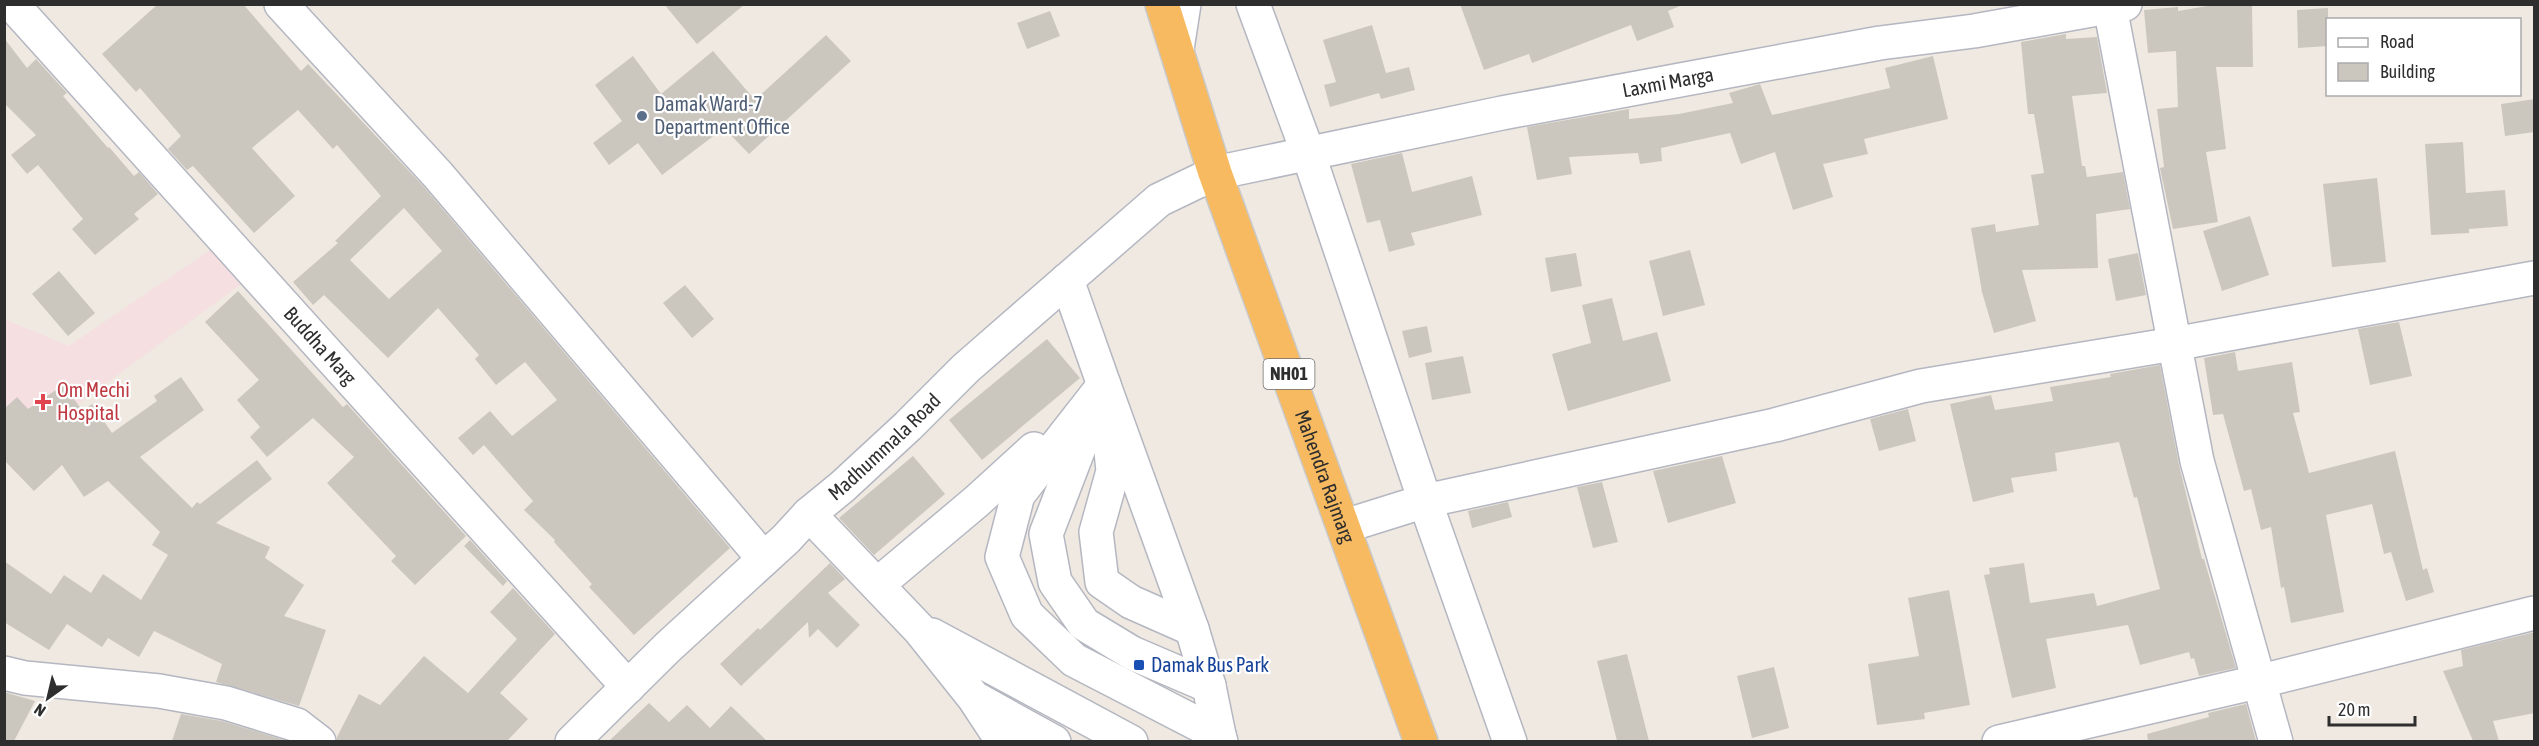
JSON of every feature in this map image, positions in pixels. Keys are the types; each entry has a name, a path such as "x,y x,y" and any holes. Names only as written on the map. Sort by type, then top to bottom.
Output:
{"highway":[{"name":"Mahendra Rajmarg","path":"1162,4 1215,173 1345,526 1421,741"}],"street":[{"name":"Buddha Marg","path":"12,4 628,687"},
{"path":"281,4 438,175 764,560"},
{"path":"1177,50 1184,4"},
{"path":"1253,4 1308,153 1425,501 1510,741"},
{"path":"2117,6 2174,344 2197,461 2276,741"},
{"name":"Laxmi Marga","path":"1215,173 1502,113 1869,45 1974,31 2117,6"},
{"name":"Madhummala Road","path":"572,741 764,560 809,514 842,488 908,426 966,368 1159,200 1215,173"},
{"path":"1345,526 1425,501 1775,425 1921,386 2174,344 2535,278"},
{"path":"1067,280 1192,629 1209,686 1220,738"},
{"path":"877,585 977,501 1104,385"},
{"path":"1104,385 1113,471 1096,532 1102,582 1131,602 1192,629"},
{"path":"1104,385 1046,534 1056,582 1084,624 1132,653 1209,686"},
{"path":"1104,385 1018,495 1002,557 1027,615 1074,660 1220,738"},
{"path":"809,514 919,629 974,698 1003,741"},
{"path":"1999,741 2258,682 2535,613"},
{"path":"919,629 1131,741"},
{"path":"4,673 25,678 159,691 226,703 297,725 319,741"},
{"path":"974,698 1054,741"}],"shaded area":[{"name":"Om Mechi Hospital","path":"213,248 245,281 5,458 4,319 69,346"}],"building":[{"path":"158,4 243,4 301,71 308,64 424,187 730,548 634,635 589,587 592,584 554,542 555,540 524,510 533,501 484,445 473,455 458,438 490,411 512,436 557,400 525,362 496,385 475,359 479,355 438,308 388,358 324,295 313,305 293,282 338,243 335,241 381,196 337,145 333,149 298,110 252,148 295,196 254,233 193,166 187,170 168,149 181,136 140,88 136,92 102,54","holes":["404,208 442,251 389,299 350,260"]},
{"path":"664,4 745,4 697,44"},
{"path":"1460,4 1679,4 1680,6 1668,11 1674,27 1637,41 1631,25 1532,63 1529,54 1484,70"},
{"path":"2219,4 2252,4 2253,67 2216,67 2226,149 2206,152 2218,222 2173,229 2160,168 2164,167 2157,109 2178,107 2176,51 2148,53 2144,10 2178,7 2178,11"},
{"path":"2328,8 2326,46 2298,48 2297,10"},
{"path":"1050,11 1060,36 1027,49 1017,23"},
{"path":"1372,25 1386,73 1409,67 1415,90 1381,99 1379,93 1330,107 1324,85 1336,82 1323,40"},
{"path":"2066,34 2066,39 2097,37 2107,93 2072,96 2082,166 2085,166 2087,177 2123,172 2130,209 2096,214 2098,268 2022,270 2036,321 1994,333 1982,292 1971,228 1995,224 1996,232 2039,225 2031,175 2044,173 2034,114 2028,114 2021,42"},
{"path":"826,35 851,61 749,154 724,128 662,175 638,143 609,165 593,143 622,121 595,85 633,56 661,94 713,51 755,100"},
{"path":"4,38 27,68 36,59 67,93 63,96 108,148 134,176 139,172 158,194 134,214 139,219 95,255 72,229 83,219 38,165 27,174 11,155 36,135 4,103"},
{"path":"1933,56 1948,119 1864,139 1868,154 1823,164 1833,197 1793,210 1775,152 1741,164 1730,133 1661,148 1662,161 1640,164 1638,153 1569,157 1572,174 1537,180 1527,127 1629,109 1629,119 1679,114 1733,103 1729,93 1760,84 1772,115 1890,88 1885,68"},
{"path":"2535,99 2535,132 2505,136 2501,104"},
{"path":"2463,142 2466,193 2505,190 2508,226 2469,229 2469,233 2431,235 2425,144"},
{"path":"1402,153 1412,192 1472,176 1482,215 1411,233 1415,245 1389,252 1380,220 1367,223 1351,164"},
{"path":"2377,178 2386,262 2332,267 2323,184"},
{"path":"2250,216 2269,275 2222,291 2203,231"},
{"path":"1690,250 1705,305 1663,316 1649,261"},
{"path":"1576,253 1582,286 1551,292 1545,258"},
{"path":"2138,253 2146,295 2116,301 2108,259"},
{"path":"59,271 95,313 68,336 32,294"},
{"path":"685,285 714,319 692,338 663,303"},
{"path":"238,291 343,407 347,404 466,536 415,585 391,561 396,556 327,483 354,457 313,418 267,457 250,437 260,427 237,400 259,380 205,322"},
{"path":"1612,298 1623,341 1657,332 1671,381 1568,411 1552,354 1591,343 1582,305"},
{"path":"2399,322 2412,376 2370,385 2358,329"},
{"path":"1427,326 1432,352 1409,358 1402,331"},
{"path":"1047,339 1080,378 982,460 949,420"},
{"path":"2235,352 2238,371 2292,362 2300,412 2293,413 2309,473 2395,451 2423,570 2427,568 2434,592 2406,601 2391,552 2384,554 2372,504 2326,515 2344,612 2291,623 2284,587 2281,588 2271,527 2261,530 2251,489 2244,491 2223,414 2213,415 2204,358"},
{"path":"1463,356 1471,393 1432,400 1425,363"},
{"path":"2160,365 2179,465 2202,559 2204,559 2236,668 2199,676 2194,658 2191,659 2189,652 2140,665 2128,625 2046,639 2056,688 2012,698 1984,575 1990,574 1989,568 2024,563 2030,603 2094,593 2097,606 2160,589 2137,497 2134,498 2119,442 2055,453 2057,471 2011,478 2014,492 1973,502 1950,404 1991,395 1995,410 2053,401 2050,387 2111,377 2110,374"},
{"path":"181,377 204,410 140,457 192,508 197,502 200,504 257,460 272,479 216,523 270,547 265,558 304,585 284,616 326,630 299,706 216,682 222,664 154,631 139,657 108,638 102,647 67,624 49,650 4,622 4,561 51,594 64,575 91,593 103,574 141,600 168,555 152,545 160,532 108,481 84,497 62,465 34,491 4,460 4,409 17,397 28,409 63,385 83,411 92,404 112,433 157,401 154,396"},
{"path":"1908,409 1916,441 1879,451 1870,419"},
{"path":"913,456 945,494 874,555 839,518"},
{"path":"1722,456 1736,503 1668,523 1653,471"},
{"path":"1602,482 1618,542 1593,548 1577,487"},
{"path":"1508,502 1512,517 1472,528 1468,511"},
{"path":"470,540 507,581 503,586 464,546"},
{"path":"830,563 845,579 828,593 860,625 837,648 818,629 809,638 808,622 741,686 720,664 758,628 760,630"},
{"path":"513,588 555,634 500,693 528,719 507,741 337,741 359,694 380,705 424,656 468,693 517,639 490,612"},
{"path":"1949,590 1970,705 1924,713 1925,719 1877,725 1868,664 1919,656 1908,598"},
{"path":"2535,632 2535,713 2493,721 2499,741 2473,741 2443,671 2463,666 2461,650"},
{"path":"1627,654 1649,741 1617,741 1597,661"},
{"path":"1774,667 1789,728 1752,738 1737,676"},
{"path":"4,692 35,701 14,741 4,741"},
{"path":"649,703 669,722 687,705 710,728 731,706 767,741 609,741"},
{"path":"2246,704 2256,741 2148,741 2147,734 2209,717 2208,713"},
{"path":"181,714 222,721 287,741 172,741"}],"place":[{"name":"Damak Ward-7 Department Office","path":"642,116"},
{"name":"Om Mechi Hospital","path":"43,402"},
{"name":"Damak Bus Park","path":"1139,665"}]}
